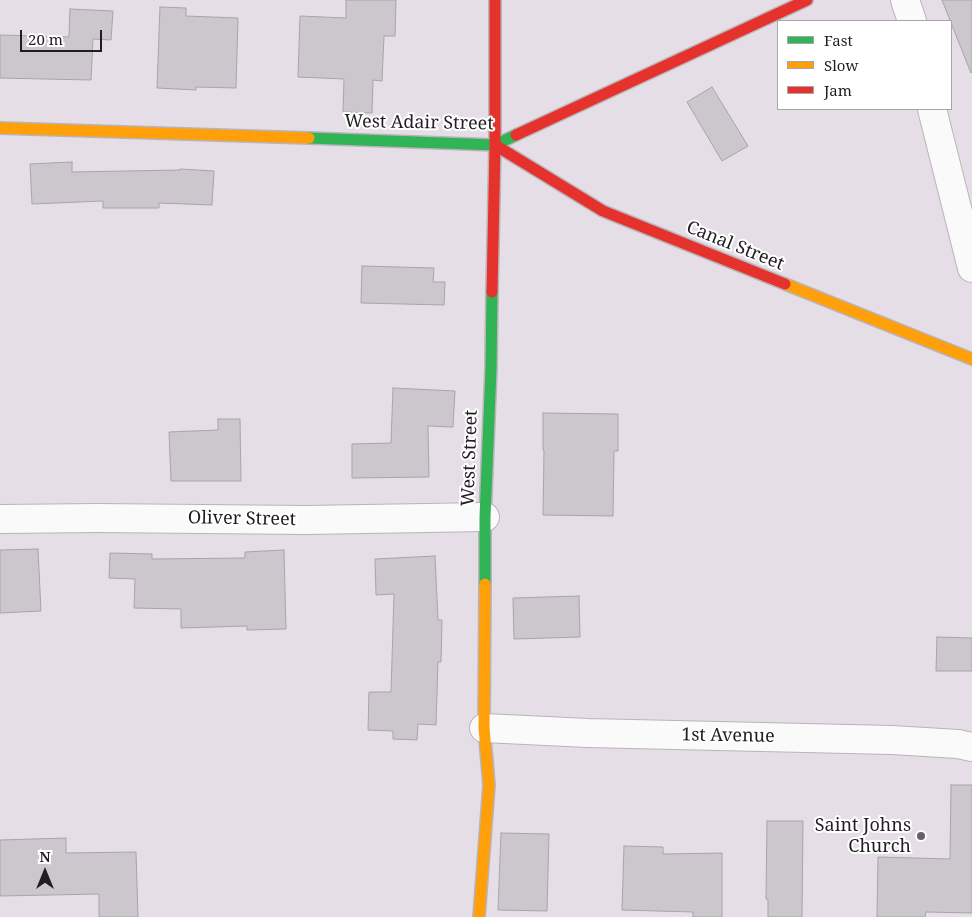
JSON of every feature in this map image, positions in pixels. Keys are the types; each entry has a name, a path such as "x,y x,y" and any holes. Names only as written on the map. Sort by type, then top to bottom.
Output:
{"street":[{"name":"West Street","path":"479,917 488,785 484,728 485,517 495,145 495,0"},
{"name":"West Adair Street","path":"0,128 495,145 807,0"},
{"path":"905,0 912,20"},
{"path":"932,110 972,268"},
{"name":"Canal Street","path":"495,145 603,211 972,360"},
{"name":"Oliver Street","path":"0,519 306,520 485,517"},
{"name":"1st Avenue","path":"484,728 588,733 892,740 958,744 972,747"}],"building":[{"path":"346,0 396,0 395,36 384,36 382,81 373,80 372,113 343,112 344,79 298,77 300,16 346,18"},
{"path":"942,0 972,0 971,73 952,25 952,20 950,20"},
{"path":"160,7 186,8 186,16 238,18 236,88 196,87 196,90 157,88"},
{"path":"70,9 113,11 111,40 93,39 91,80 0,78 0,35 69,37"},
{"path":"712,87 748,146 722,161 687,102"},
{"path":"72,162 72,172 180,169 214,171 212,205 159,203 159,208 103,208 103,201 32,204 30,164"},
{"path":"362,266 434,268 433,282 445,282 444,305 361,303"},
{"path":"393,388 455,391 453,427 428,426 429,477 352,478 352,444 391,443"},
{"path":"543,413 618,414 618,451 614,451 613,516 543,515"},
{"path":"218,419 240,419 241,481 171,481 169,432 218,430"},
{"path":"38,549 41,611 0,613 0,550"},
{"path":"284,550 286,629 247,630 247,626 181,628 181,609 134,608 135,579 109,578 110,553 152,554 152,559 245,558 245,552"},
{"path":"435,556 438,620 442,620 441,662 438,662 436,725 418,724 417,740 393,739 393,731 368,730 369,692 391,692 394,594 376,595 375,559"},
{"path":"579,596 580,637 514,639 513,598"},
{"path":"937,637 972,638 972,671 936,671"},
{"path":"951,785 972,785 972,913 926,912 925,917 877,917 878,857 950,859"},
{"path":"767,821 803,821 802,917 768,917 768,899 766,899"},
{"path":"501,833 549,834 547,911 498,910"},
{"path":"66,838 66,853 136,852 138,917 99,917 99,894 0,896 0,840"},
{"path":"624,846 663,847 663,854 722,853 722,917 693,917 693,912 622,910"}],"traffic: fast":[{"path":"309,138 495,145 516,135"},
{"path":"485,584 485,517 492,292"}],"traffic: slow":[{"path":"0,128 309,138"},
{"path":"785,284 972,359"},
{"path":"479,917 489,785 484,728 485,584"}],"traffic: jam":[{"path":"492,292 495,0"},
{"path":"516,135 807,0"},
{"path":"495,145 603,211 785,284"}],"place":[{"name":"Saint Johns Church","path":"921,836"}]}
